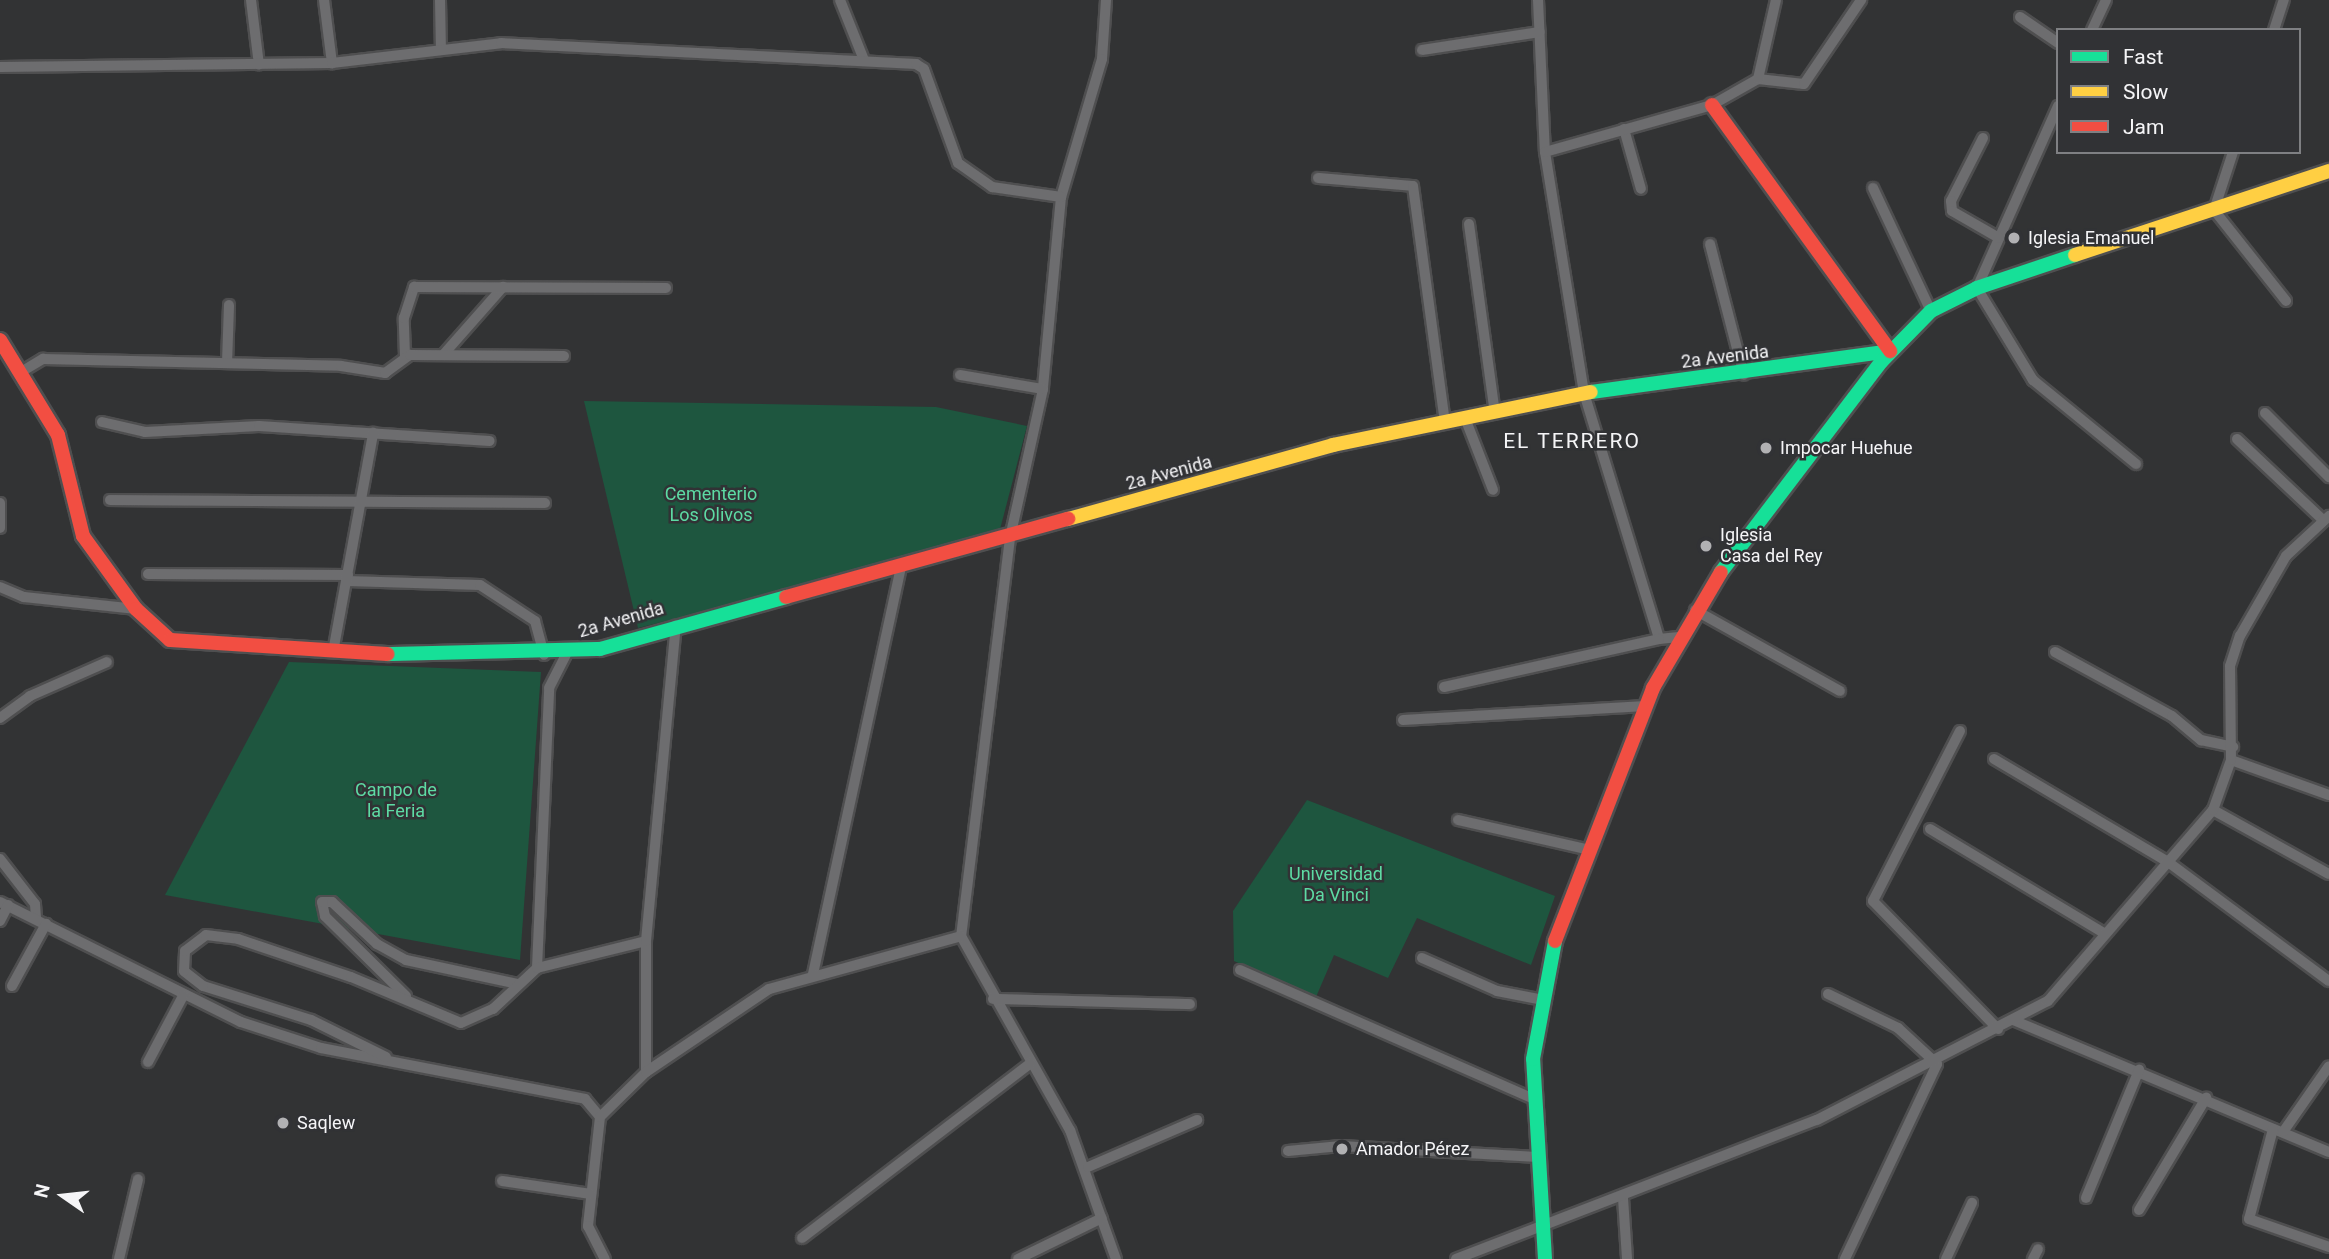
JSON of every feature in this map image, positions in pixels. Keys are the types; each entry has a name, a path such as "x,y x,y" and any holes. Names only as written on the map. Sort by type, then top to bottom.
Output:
{"street":[{"path":"251,0 259,65"},
{"path":"324,0 332,64"},
{"path":"440,0 442,50"},
{"path":"840,0 864,60"},
{"path":"1106,0 1102,59 1061,197 1043,389 1010,538 961,936 993,999 1088,1167 1116,1259"},
{"path":"1538,0 1545,152 1584,393 1659,639"},
{"path":"1758,79 1776,0"},
{"path":"1545,152 1712,105 1758,79 1804,84 1861,0"},
{"path":"2093,28 2106,0"},
{"path":"2275,28 2284,0"},
{"path":"2020,17 2056,42"},
{"path":"1422,50 1540,32"},
{"path":"0,67 332,64 501,43 864,60 924,69 945,141 971,175 992,187 1061,197"},
{"path":"1712,105 1890,351"},
{"path":"1977,288 2056,110"},
{"path":"1625,129 1641,189"},
{"path":"1983,138 1951,201 1952,211 1999,238"},
{"path":"2214,210 2232,154"},
{"path":"1545,1259 1534,1099 1538,999 1586,849 1646,706 1695,610 1890,351 1931,311 1977,288 2329,170"},
{"path":"1318,178 1413,186 1444,423"},
{"path":"1873,188 1931,311"},
{"path":"2214,210 2286,301"},
{"path":"1469,224 1495,413"},
{"path":"1710,244 1744,375"},
{"path":"405,356 404,318 414,287 666,288"},
{"path":"443,355 503,287"},
{"path":"1977,288 2034,380 2136,464"},
{"path":"227,363 229,305"},
{"name":"2a Avenida","path":"0,340 58,435 83,536 136,609 182,644 333,652 544,655 566,655 1010,538 1333,445 1584,393 1744,375 1890,351"},
{"path":"21,372 43,359 227,363 385,373 405,356 564,356"},
{"path":"960,375 1043,389"},
{"path":"2265,413 2329,477"},
{"path":"1465,418 1493,490"},
{"path":"102,422 145,432 259,426 490,441"},
{"path":"333,652 373,433"},
{"path":"1456,1259 1623,1198 1937,1064 2048,1001 2213,810 2231,760 2233,747 2230,666 2241,636 2286,556 2326,518 2237,439"},
{"path":"110,500 545,503"},
{"path":"0,503 0,528"},
{"path":"813,974 901,566"},
{"path":"148,574 348,578 480,585 535,621 544,655"},
{"path":"0,587 24,597 136,609"},
{"path":"1695,610 1840,691"},
{"path":"646,1072 646,941 676,625"},
{"path":"1444,687 1659,639 1679,637"},
{"path":"2055,652 2172,716 2201,740 2233,747"},
{"path":"537,968 550,688 566,655"},
{"path":"0,718 30,696 107,662"},
{"path":"1403,720 1646,706"},
{"path":"1960,731 1873,901 1998,1029"},
{"path":"1994,759 2168,862 2329,981"},
{"path":"2231,760 2329,795"},
{"path":"2213,810 2329,874"},
{"path":"1458,820 1586,849"},
{"path":"1930,830 2104,933"},
{"path":"0,859 35,904 41,922 12,986"},
{"path":"413,1003 325,916 322,902 332,902 377,944 406,960 518,984"},
{"path":"0,921 4,903 183,996 321,1048 585,1099 600,1117"},
{"path":"404,1066 311,1020 203,986 190,979 183,961 193,941 224,936 413,1003 461,1024 493,1009 537,968 646,941"},
{"path":"605,1259 588,1226 600,1117 646,1072 769,989 813,974 961,936"},
{"path":"1422,958 1497,992 1538,999"},
{"path":"1240,970 1534,1099"},
{"path":"1828,994 1898,1028 1937,1064"},
{"path":"148,1062 183,996"},
{"path":"993,999 1190,1004"},
{"path":"2012,1020 2139,1070 2329,1152"},
{"path":"802,1238 1031,1063"},
{"path":"1846,1259 1937,1064"},
{"path":"2329,1066 2278,1130 2249,1219 2329,1247"},
{"path":"2086,1198 2139,1070"},
{"path":"2139,1210 2206,1098"},
{"path":"1088,1167 1197,1120"},
{"path":"1288,1151 1341,1146 1538,1157"},
{"path":"119,1259 138,1179"},
{"path":"502,1181 591,1194"},
{"path":"1623,1198 1627,1259"},
{"path":"1946,1259 1972,1203"},
{"path":"1018,1259 1102,1218"}],"green space":[{"name":"Cementerio Los Olivos","path":"584,401 936,407 1027,426 998,537 638,628"},
{"name":"Campo de la Feria","path":"289,662 541,672 520,960 165,895"},
{"name":"Universidad Da Vinci","path":"1307,800 1555,896 1531,965 1417,918 1388,978 1334,955 1316,997 1234,961 1233,911"}],"traffic: fast":[{"path":"1721,572 1881,362 1931,311 1977,288 2075,255"},
{"path":"1591,392 1890,351"},
{"path":"388,654 600,649 786,597"},
{"path":"1545,1259 1533,1059 1555,941"}],"traffic: slow":[{"path":"2075,255 2329,171"},
{"path":"1068,519 1333,445 1591,392"}],"traffic: jam":[{"path":"1712,105 1890,351"},
{"path":"0,340 58,435 83,536 136,609 170,640 388,654"},
{"path":"786,597 1068,519"},
{"path":"1555,941 1653,688 1721,572"}],"place":[{"name":"Iglesia Emanuel","path":"2014,238"},
{"name":"Impocar Huehue","path":"1766,448"},
{"name":"Iglesia Casa del Rey","path":"1706,546"},
{"name":"Saqlew","path":"283,1123"},
{"name":"Amador Pérez","path":"1342,1149"}],"district":[{"name":"EL TERRERO","path":"1572,441"}]}
